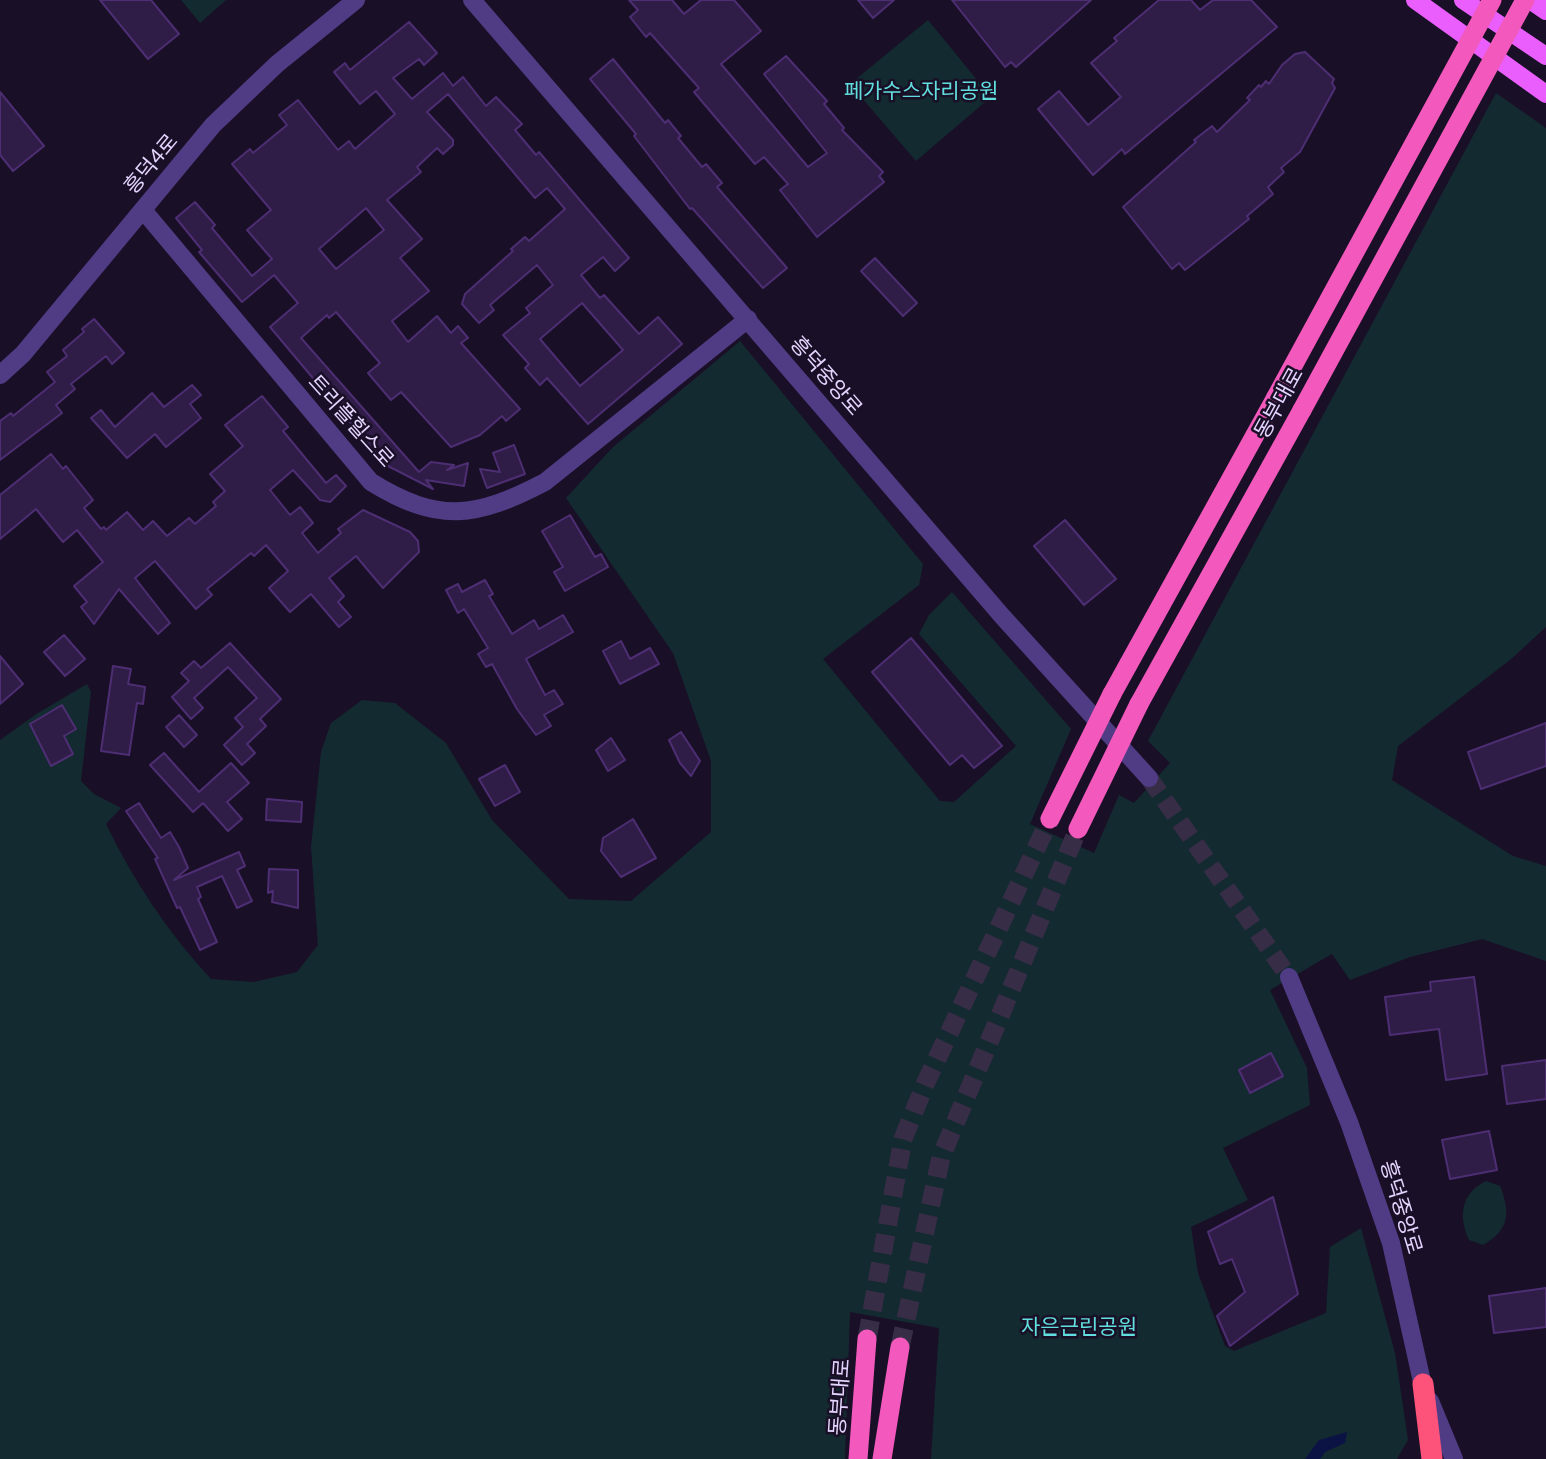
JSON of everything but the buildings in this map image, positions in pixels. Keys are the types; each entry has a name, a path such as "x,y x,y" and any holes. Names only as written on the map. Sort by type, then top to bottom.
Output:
{"highway":[{"name":"동부대로","path":"1050,819 1112,694 1492,0"},
{"name":"동부대로","path":"1078,829 1139,704 1527,0"},
{"name":"동부대로","path":"858,1459 867,1339"},
{"path":"882,1459 886,1418 900,1347"},
{"path":"1423,1384 1433,1459"}],"main road":[{"path":"1415,0 1546,94"},
{"path":"1462,0 1546,56"},
{"path":"1527,0 1546,11"}],"street":[{"name":"흥덕4로","path":"0,375 23,354 213,125 277,64 356,0"},
{"name":"흥덕중앙로","path":"472,0 1002,616 1149,778"},
{"name":"트리플힐스로","path":"143,210 370,482 398,499 432,512 472,511 509,501 545,482 748,319"},
{"name":"흥덕중앙로","path":"1289,977 1349,1122 1391,1243 1442,1459"},
{"path":"1423,1384 1454,1459"}],"green space":[{"path":"181,0 226,0 200,23"},
{"name":"페가수스자리공원","path":"928,20 991,97 916,161 850,84"},
{"name":"자은근린공원","path":"1496,93 1546,128 1546,627 1510,660 1398,746 1392,780 1513,856 1546,866 1546,961 1482,939 1410,957 1350,980 1332,954 1270,990 1307,1068 1310,1105 1223,1148 1248,1200 1191,1227 1198,1273 1225,1346 1234,1351 1326,1313 1330,1247 1361,1228 1395,1353 1408,1440 1397,1459 931,1459 939,1328 850,1312 845,1459 0,1459 0,740 38,713 87,684 91,692 81,781 94,794 121,808 106,824 116,845 166,925 211,979 254,982 297,972 318,945 311,847 321,752 331,723 362,700 395,703 446,743 492,820 569,899 631,901 711,832 711,761 673,653 566,498 613,447 740,341 923,564 919,585 823,659 940,801 954,802 1016,746 919,634 929,615 952,592 1071,729 1030,824 1094,853 1119,795 1134,803 1170,763 1148,741"},
{"path":"1486,1181 1500,1186 1506,1213 1503,1227 1483,1245 1469,1240 1463,1214 1471,1192"}],"shaded area":[{"path":"1347,1432 1345,1443 1325,1452 1320,1459 1305,1459 1319,1440"}],"tunnel":[{"path":"1149,778 1289,977"},
{"path":"867,1339 903,1139 926,1082 1050,819"},
{"path":"900,1347 941,1157 1078,829"}]}
